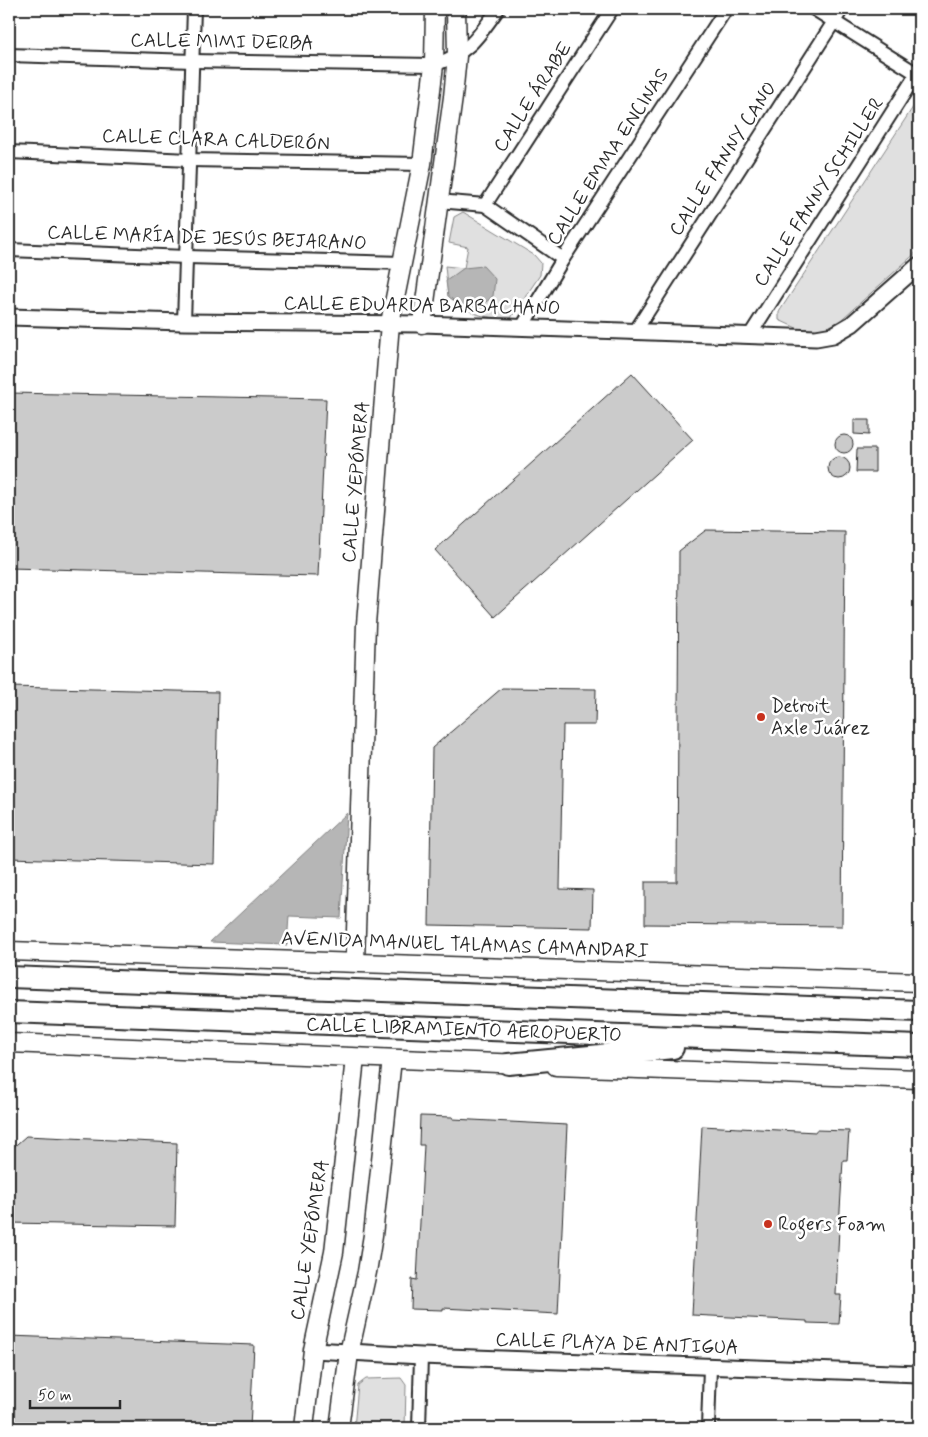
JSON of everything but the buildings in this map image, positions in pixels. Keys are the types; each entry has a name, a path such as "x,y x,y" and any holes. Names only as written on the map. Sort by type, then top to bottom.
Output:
{"highway":[{"name":"CALLE LIBRAMIENTO AEROPUERTO","path":"9,977 919,1011"},
{"name":"CALLE LIBRAMIENTO AEROPUERTO","path":"9,1012 919,1046"},
{"path":"508,1064 754,1041"}],"main road":[{"name":"CALLE YEPÓMERA","path":"355,962 366,624 390,324 422,164 434,65 435,9"},
{"path":"422,324 457,56 456,9"},
{"name":"AVENIDA MANUEL TALAMAS CAMANDARI","path":"9,951 919,982"},
{"path":"9,1043 623,1069 919,1079"},
{"name":"CALLE YEPÓMERA","path":"304,1428 314,1350 334,1252 355,1058"},
{"path":"339,1428 349,1353 373,1235 392,1059"}],"street":[{"path":"184,322 194,9"},
{"path":"434,65 457,56 467,48 478,38 498,9"},
{"name":"CALLE ÁRABE","path":"485,205 612,9"},
{"name":"CALLE EMMA ENCINAS","path":"522,327 563,259 726,9"},
{"path":"814,9 919,72"},
{"name":"CALLE FANNY CANO","path":"636,330 842,9"},
{"name":"CALLE MIMI DERBA","path":"9,55 193,61 434,65"},
{"name":"CALLE FANNY SCHILLER","path":"750,335 919,72"},
{"name":"CALLE CLARA CALDERÓN","path":"9,152 190,160 422,164"},
{"path":"438,201 485,205 563,259"},
{"name":"CALLE MARÍA DE JESÚS BEJARANO","path":"9,250 403,263"},
{"name":"CALLE EDUARDA BARBACHANO","path":"9,317 184,322 422,324 636,330 816,338 833,334 852,324 919,265"},
{"name":"CALLE PLAYA DE ANTIGUA","path":"314,1350 420,1356 919,1374"},
{"path":"419,1428 420,1356"},
{"path":"708,1428 710,1367"}],"shaded area":[{"path":"919,98 919,250 824,335 814,336 779,320 779,312"},
{"path":"463,212 534,255 541,263 540,275 511,318 477,314 448,296 445,266 464,268 468,247 449,243 454,217"},
{"path":"483,266 495,279 493,296 479,308 466,310 448,296 446,281 464,268"},
{"path":"347,813 341,918 289,916 287,945 210,942"},
{"path":"401,1378 406,1385 405,1428 354,1428 358,1385 366,1379"}],"place":[{"name":"Detroit Axle Juárez","path":"761,717"},
{"name":"Rogers Foam","path":"768,1224"}]}
